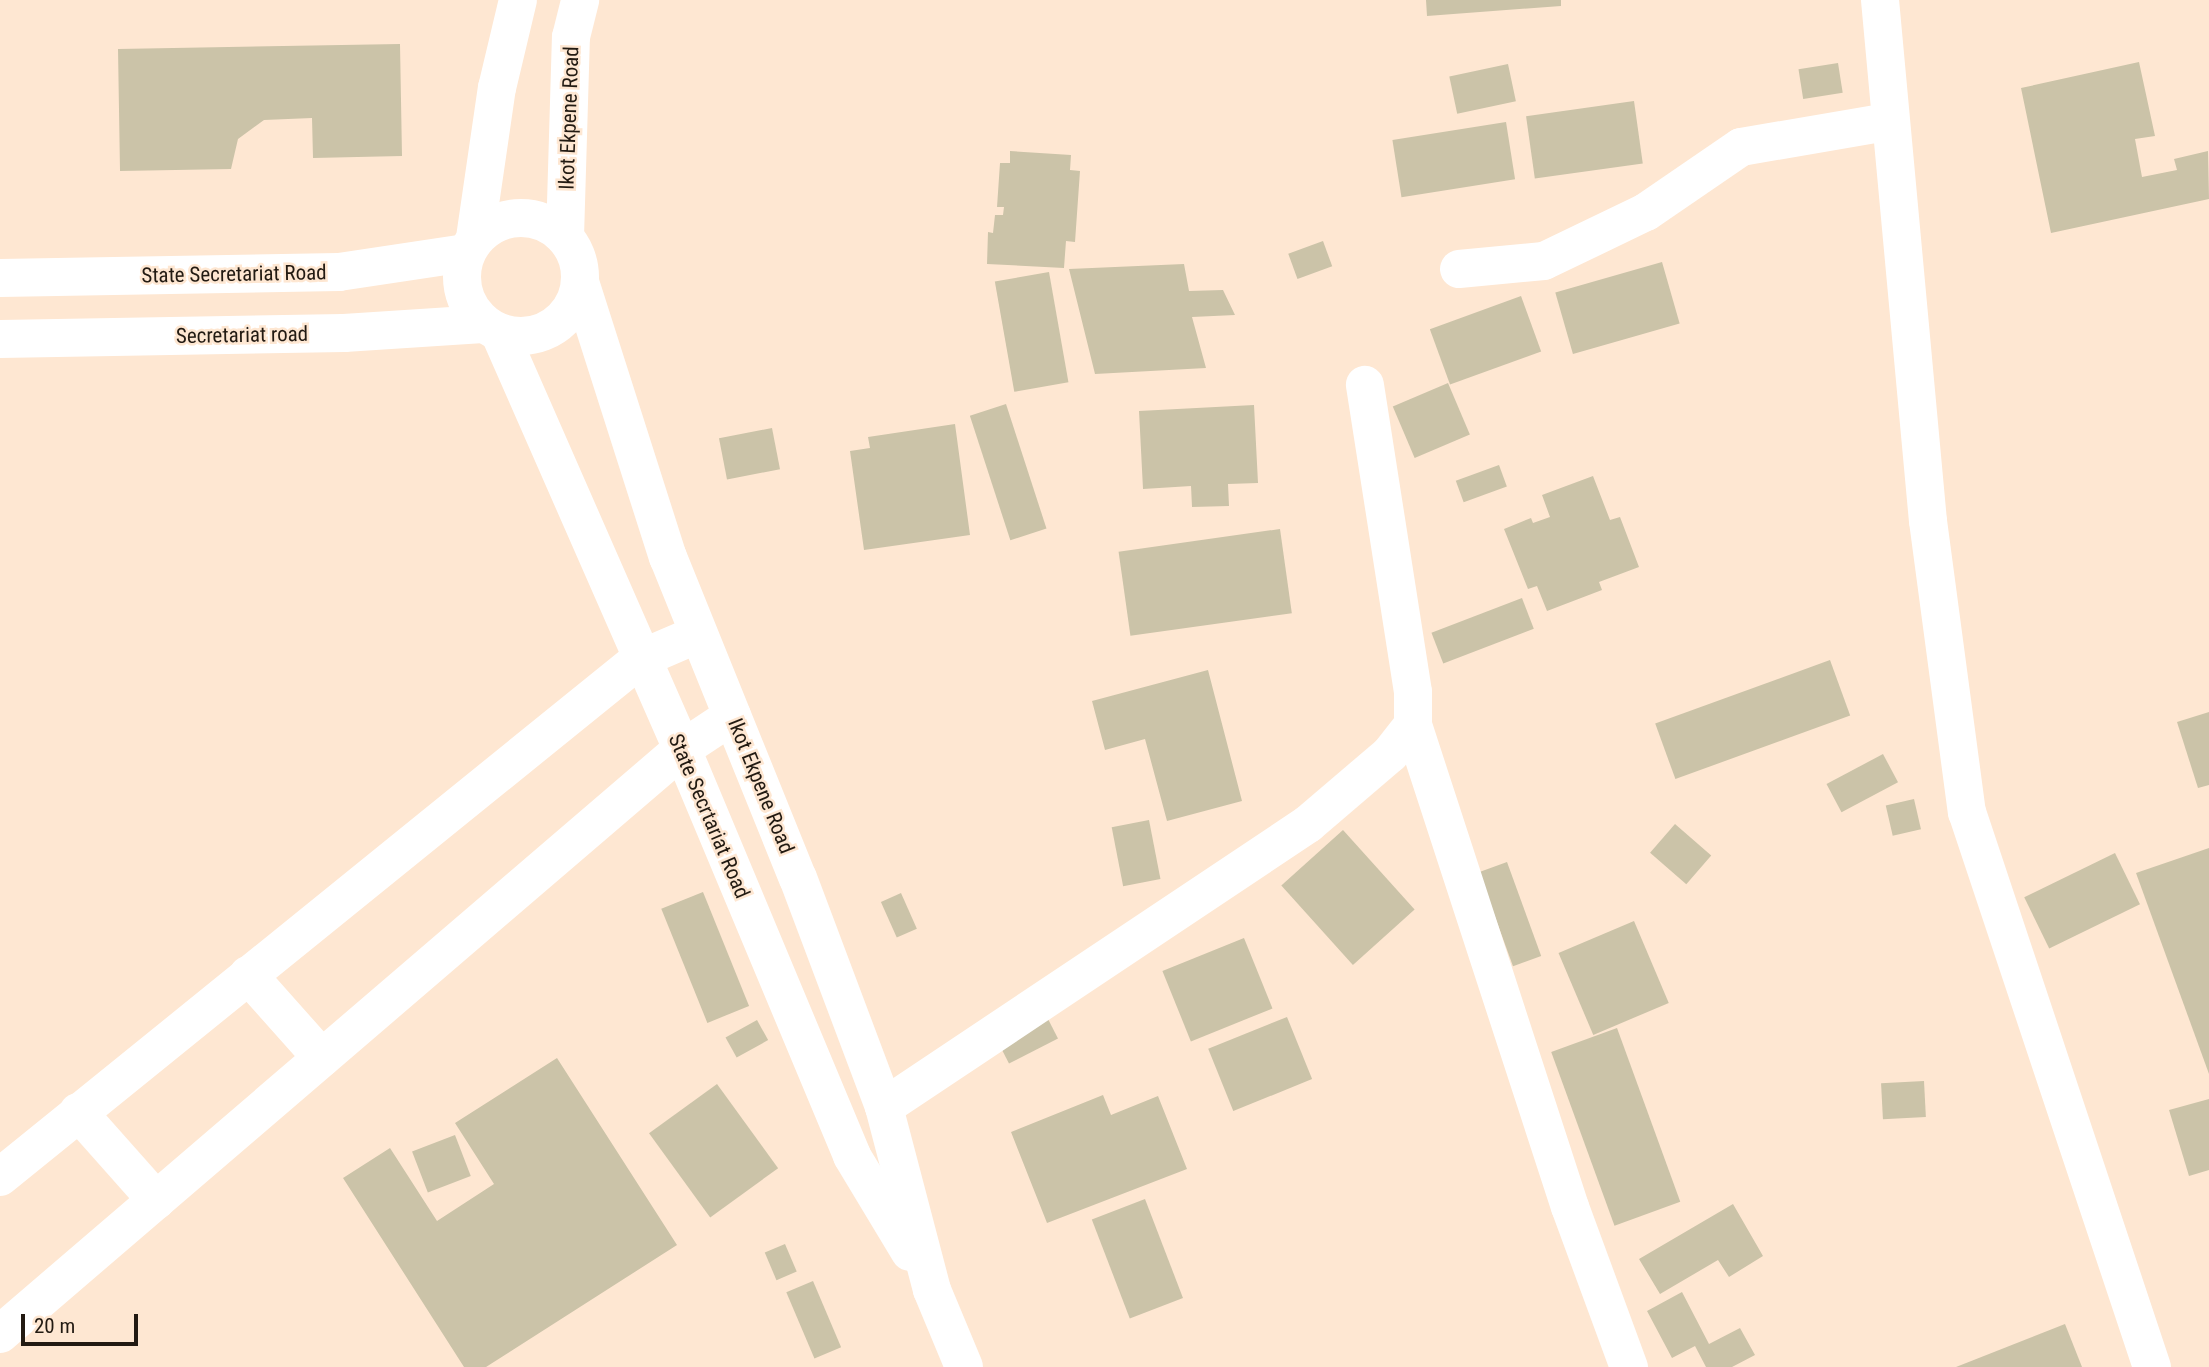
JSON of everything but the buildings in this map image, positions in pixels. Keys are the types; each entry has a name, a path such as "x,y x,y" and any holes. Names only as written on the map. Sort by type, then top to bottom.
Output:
{"street":[{"path":"470,246 495,223 520,217 545,222 565,236 578,259 581,285 575,305 561,322 542,333 491,329 467,304 461,279 470,246 497,88 518,0"},
{"name":"Ikot Ekpene Road","path":"565,236 571,37 580,0"},
{"path":"1880,0 1888,122 1928,522 1967,812 2152,1367"},
{"path":"1459,269 1544,261 1646,212 1741,147 1888,122"},
{"name":"State Secretariat Road","path":"0,278 340,272 470,246"},
{"name":"Ikot Ekpene Road","path":"581,285 668,557 884,1107 932,1290"},
{"name":"Secretariat road","path":"0,339 491,329"},
{"name":"State Secrtariat Road","path":"491,329 682,749 852,1156 932,1290"},
{"path":"1365,385 1413,692 1413,725 1570,1208 1629,1367"},
{"path":"0,1177 640,659 698,634"},
{"path":"0,1334 682,749 732,716"},
{"path":"884,1107 1308,824 1390,754 1413,725"},
{"path":"248,975 322,1058"},
{"path":"78,1112 156,1200"},
{"path":"932,1290 964,1367"}]}
